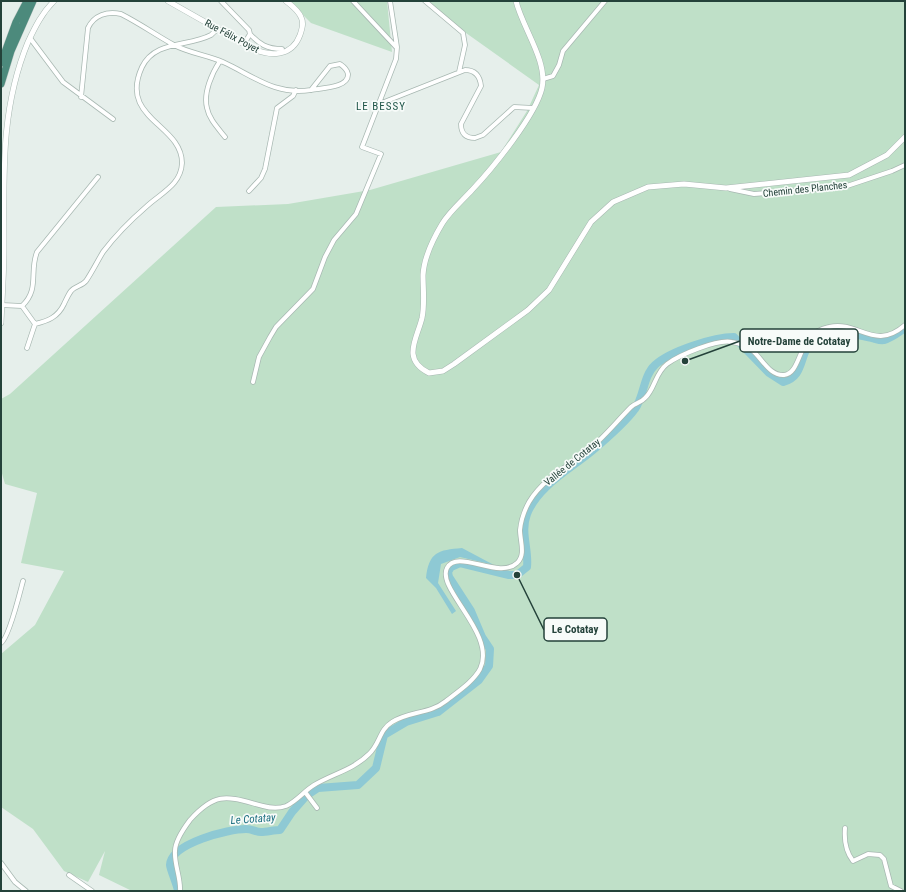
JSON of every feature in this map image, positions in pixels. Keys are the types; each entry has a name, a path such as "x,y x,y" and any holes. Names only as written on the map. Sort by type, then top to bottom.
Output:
{"highway":[{"path":"1,63 16,22 27,1"},
{"path":"1,84 11,51 33,1"}],"street":[{"path":"1,323 4,248 2,138 11,86 18,63 41,17 54,1"},
{"name":"Rue Félix Poyet","path":"168,1 258,52 275,54 284,53 293,47 303,28 302,18 295,8 286,1"},
{"path":"221,1 264,46 272,49 282,49"},
{"path":"353,1 397,47"},
{"path":"254,382 259,357 276,327 313,289 324,257 334,240 356,214 381,154 362,147 396,59 397,47 390,1"},
{"path":"424,1 463,33 465,45 459,72"},
{"path":"516,1 540,62 543,79 542,88 533,108 502,155 443,222 434,238 423,274 422,318 412,348 414,360 429,373 436,373 454,364 528,310 549,290 591,222 613,202 648,187 684,184 726,188 849,175 887,155 905,137"},
{"path":"543,79 553,76 559,65 563,51 605,1"},
{"path":"81,97 86,33 90,24 100,15 114,12 121,14 175,46 220,61 260,83 285,90 311,90 343,84 347,79 348,73 345,67 340,64 330,66 311,90"},
{"path":"35,324 50,320 59,313 69,294 86,281 107,248 147,206 175,183 180,176 182,161 179,146 145,113 138,99 137,83 146,60 153,53 211,35 218,29"},
{"path":"244,44 249,32"},
{"path":"30,38 63,82 81,97 113,119"},
{"path":"220,61 215,68 209,84 206,108 213,122 225,137"},
{"path":"379,104 459,72 471,70 478,75 480,81 478,92 461,124 461,130 465,136 475,138 483,135 514,107 533,108"},
{"path":"249,191 261,178 265,169 277,108 293,96 296,90"},
{"name":"Chemin des Planches","path":"726,188 754,194 844,186 892,172 905,165"},
{"path":"22,306 32,294 34,259 37,252 98,178"},
{"path":"2,304 22,306 35,324"},
{"path":"27,348 35,324"},
{"name":"Vallée de Cotatay","path":"180,891 175,846 187,824 202,808 219,798 225,797 269,808 277,808 293,802 315,784 344,772 364,759 376,746 381,732 394,721 405,716 423,713 440,706 474,676 480,668 482,660 481,644 467,613 448,585 445,576 447,568 450,564 461,561 496,568 509,568 520,561 522,556 520,541 522,520 533,496 548,480 593,446 634,404 646,398 659,372 666,364 717,343 731,341 744,346 755,353 771,372 784,375 791,372 797,366 803,346 812,336 828,327 844,326 863,333 882,337 894,334 905,325"},
{"path":"1,643 7,635 8,627 16,610 23,581"},
{"path":"305,792 317,808"},
{"path":"845,828 844,841 848,855 853,861 868,854 880,855 884,859 891,886 901,891"},
{"path":"1,863 15,882 26,891"},
{"path":"69,875 92,891"}],"green space":[{"path":"289,1 387,1 392,52 311,23"},
{"path":"421,1 905,1 905,891 132,891 99,875 105,851 88,882 64,871 33,829 1,807 1,654 35,625 64,571 21,563 37,493 5,484 1,470 1,399 10,394 216,207 288,204 370,190 501,152 527,111 539,85"}],"water":[{"path":"462,548 494,565 460,557 441,564 438,583 456,611 452,614 436,588 426,578 427,569 432,558 436,554 447,550"}],"waterway":[{"name":"Le Cotatay","path":"178,891 170,865 173,857 180,850 202,839 227,832 246,829 257,832 280,830 292,812 306,796 318,788 358,785 376,768 384,735 406,722 438,712 479,680 489,666 490,649 482,637 471,611 449,577 448,572 451,567 460,563 509,575 517,575 527,567 524,527 527,514 532,504 546,487 597,447 626,420 638,404 648,375 655,365 681,350 715,339 734,337 769,373 783,382 791,379 796,374 810,343 823,334 844,332 883,340 893,336 905,328"}],"place":[{"name":"Notre-Dame de Cotatay","path":"685,361"},
{"name":"Le Cotatay","path":"517,575"}],"district":[{"name":"LE BESSY","path":"381,106"}]}
